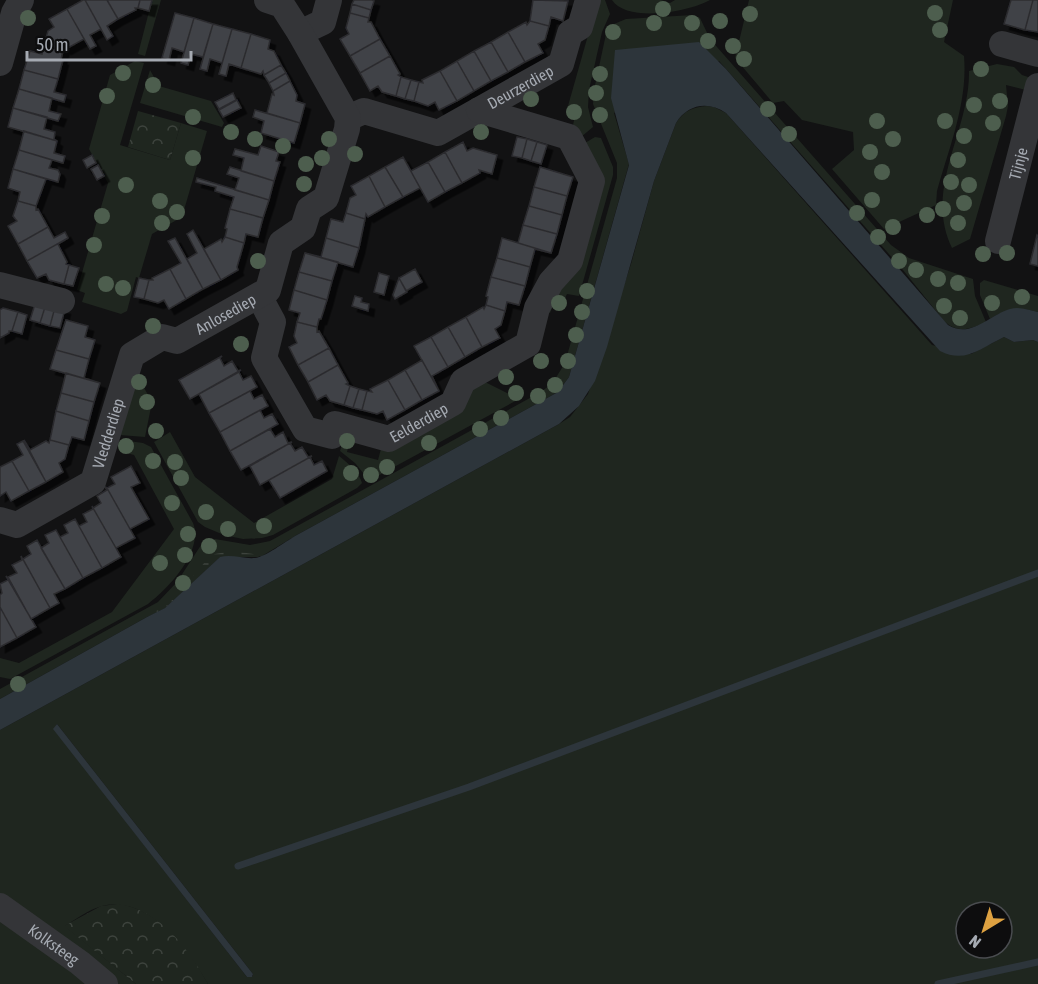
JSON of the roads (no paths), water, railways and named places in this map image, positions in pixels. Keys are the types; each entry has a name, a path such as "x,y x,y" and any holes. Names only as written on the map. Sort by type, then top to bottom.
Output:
{"street":[{"path":"267,0 282,5 348,118 364,111 438,133 479,110"},
{"path":"300,33 323,22 329,0"},
{"name":"Deurzerdiep","path":"479,110 561,64 570,33 580,27 588,0"},
{"path":"0,63 12,11"},
{"path":"1002,44 1038,54"},
{"name":"Tijnje","path":"998,241 1038,86"},
{"name":"Eelderdiep","path":"259,296 273,322 264,358 305,429 332,436 335,424 389,439 453,403 463,381 528,344 537,308 551,282 570,261 592,181 569,137 479,110"},
{"name":"Anlosediep","path":"132,355 162,338 177,341 268,291 281,243 303,228 309,209 326,198 347,129 348,118"},
{"path":"0,285 62,301"},
{"name":"Vledderdiep","path":"1,523 17,525 93,482 132,355"},
{"name":"Kolksteeg","path":"0,906 80,963 105,984"}],"waterway":[{"path":"238,866 469,787 1038,573"},
{"path":"938,984 1038,962"}]}
